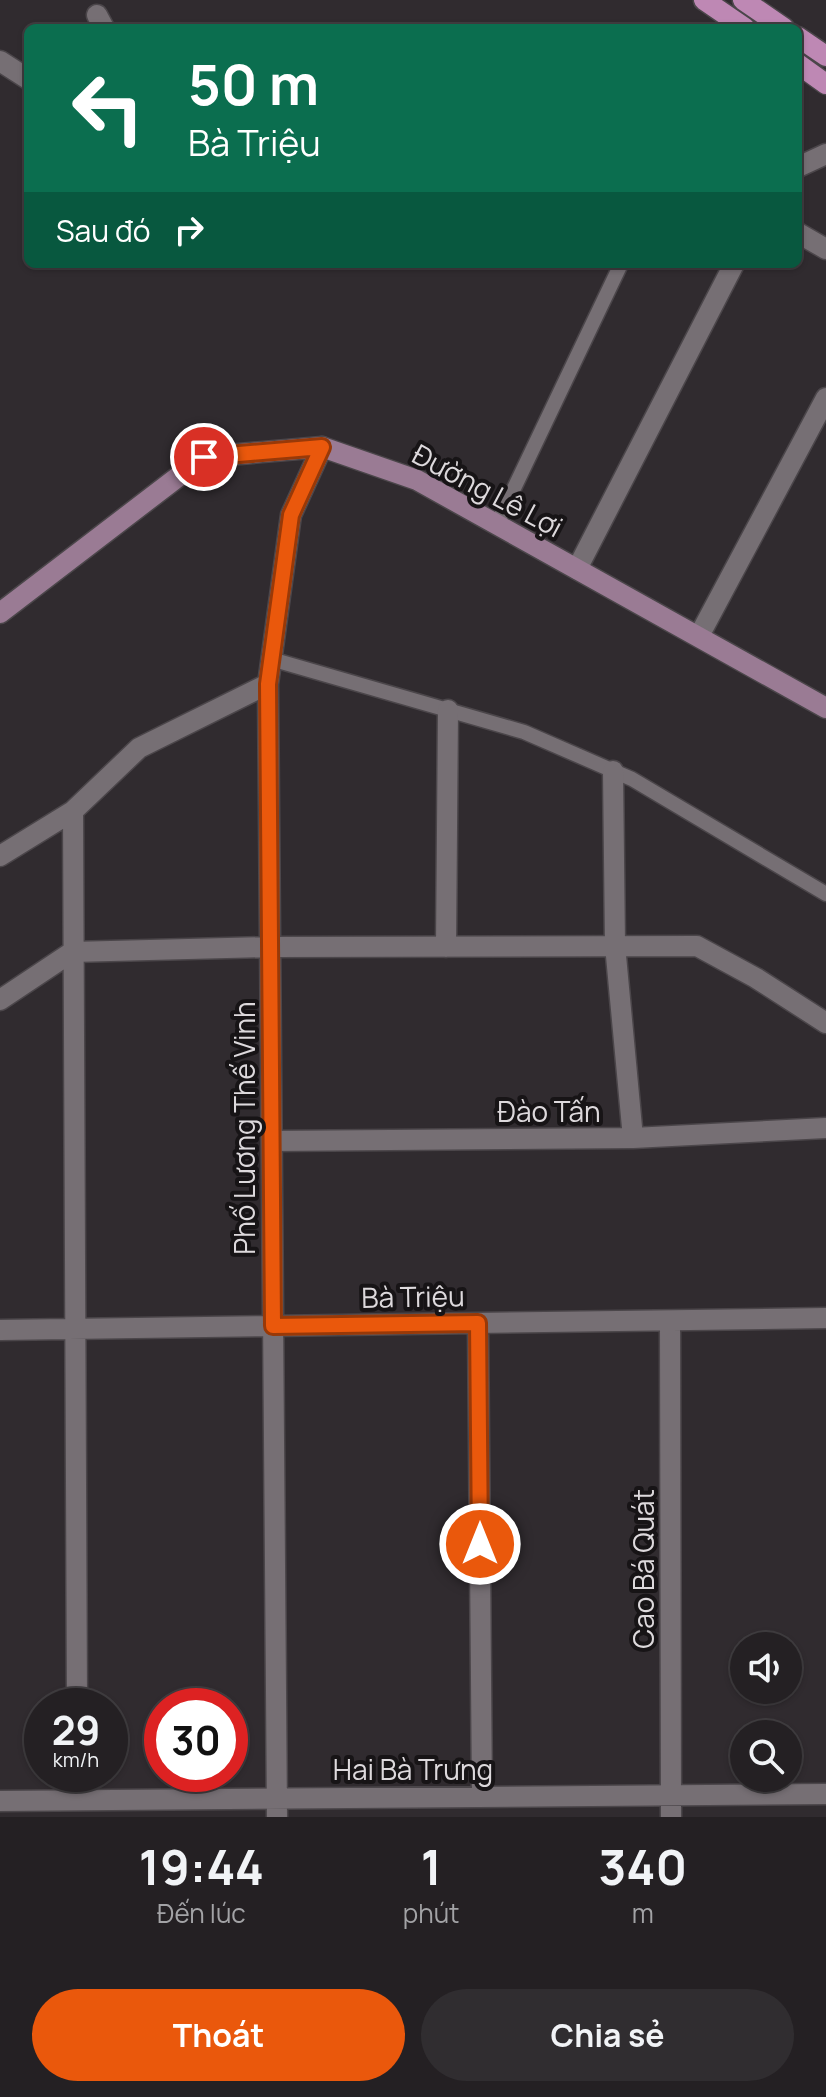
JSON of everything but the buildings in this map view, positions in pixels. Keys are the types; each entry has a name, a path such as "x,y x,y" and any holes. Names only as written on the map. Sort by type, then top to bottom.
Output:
{"main road":[{"path":"704,0 739,24"},
{"path":"743,0 778,24"},
{"path":"802,40 826,56"},
{"path":"802,67 826,84"}],"street":[{"path":"0,61 24,76"},
{"path":"802,165 826,154"},
{"path":"802,235 826,249"},
{"path":"577,569 732,268"},
{"path":"699,636 826,398"},
{"name":"Đường Lê Lợi","path":"0,613 204,457 322,447 417,480 826,708"},
{"name":"Phố Lương Thế Vinh","path":"277,1808 268,684 291,515 322,447"},
{"path":"0,856 73,811 139,748 268,684"},
{"path":"446,947 448,710"},
{"path":"613,771 615,945 633,1138"},
{"path":"73,811 77,1688"},
{"path":"0,1000 72,952 270,947 697,946 756,978 826,1023"},
{"name":"Đào Tấn","path":"272,1141 633,1138 826,1128"},
{"name":"Bà Triệu","path":"0,1330 826,1318"},
{"name":"Cao Bá Quát","path":"670,1321 671,1817"},
{"path":"478,1323 482,1796"},
{"path":"78,1792 78,1800"},
{"name":"Hai Bà Trưng","path":"0,1801 78,1800 277,1808 482,1796 826,1794"}],"lane":[{"path":"497,524 619,268"},
{"path":"271,659 524,732 613,771 826,894"}],"route":[{"path":"204,457 322,447 291,515 268,684 273,1326 478,1323 480,1544"}]}
